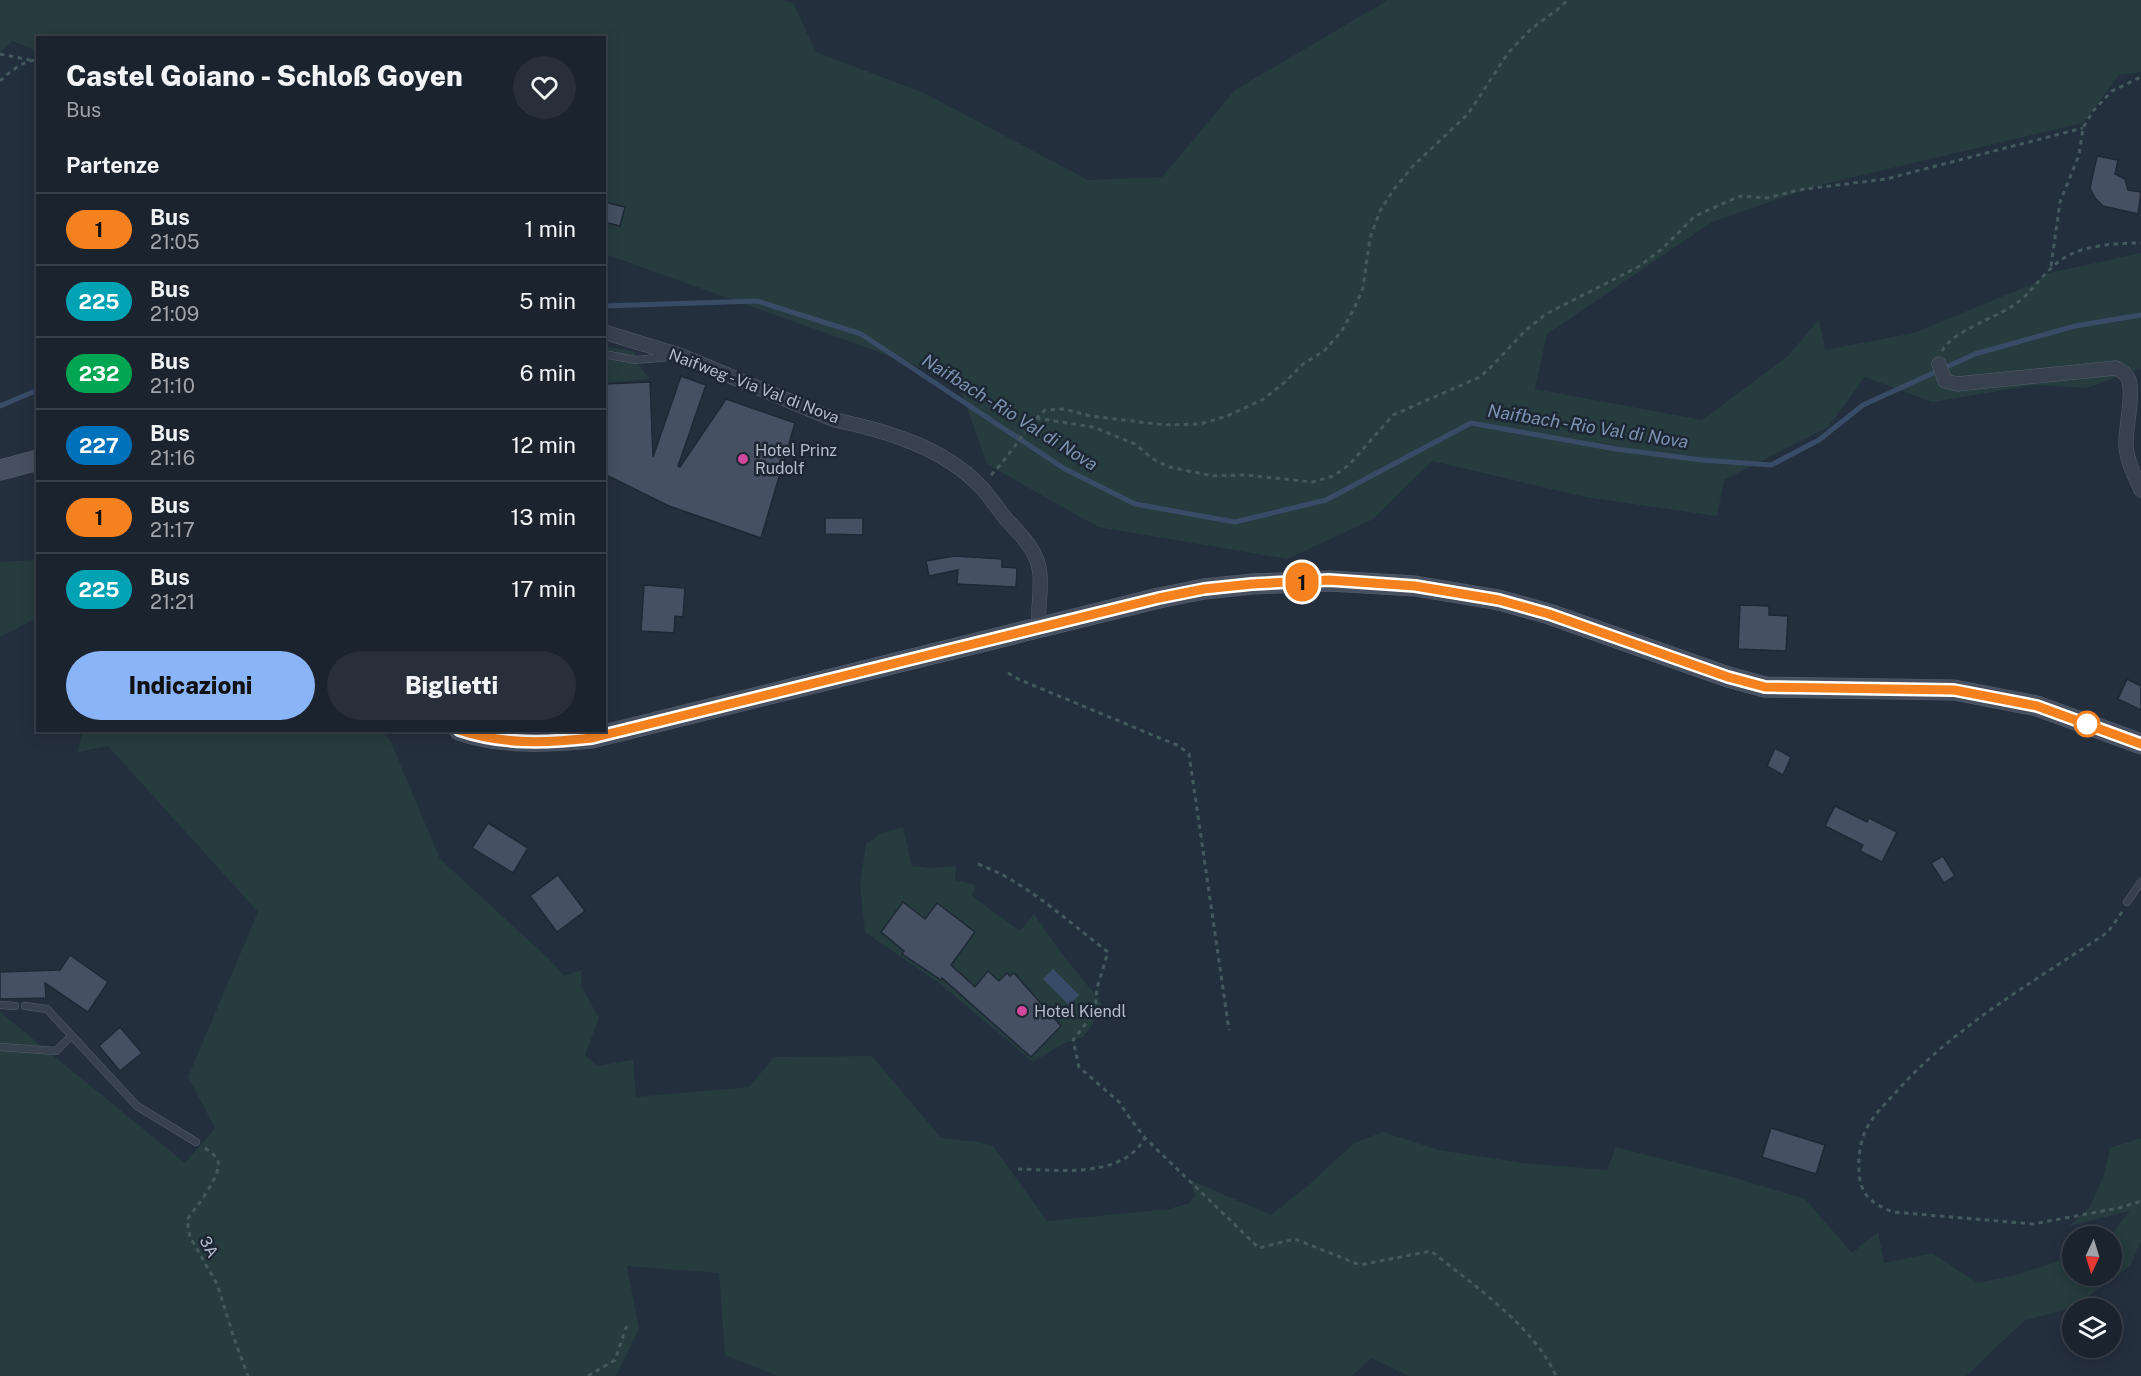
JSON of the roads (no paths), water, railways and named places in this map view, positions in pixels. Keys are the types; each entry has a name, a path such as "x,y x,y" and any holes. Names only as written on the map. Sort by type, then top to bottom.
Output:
{"main road":[{"path":"0,470 36,461"},
{"path":"467,732 500,740 547,742 592,738 1159,598 1204,589 1329,580 1415,586 1499,600 1549,614 1728,677 1765,687 1954,690 2037,706 2141,744"}],"street":[{"name":"Naifweg - Via Val di Nova","path":"606,333 682,356 835,420 916,444 949,460 980,486 1034,554 1039,567 1039,627"},
{"path":"1941,371 1949,383 1957,384 2116,368 2129,380 2126,445 2128,459 2141,490"}],"lane":[{"path":"606,354 635,360 682,356"},
{"path":"2127,902 2141,882"},
{"path":"0,1005 15,1006"},
{"path":"25,1006 47,1009 137,1106 196,1142"},
{"path":"0,1047 56,1051 71,1036"}],"water":[{"path":"1053,969 1079,995 1069,1005 1043,979"}],"waterway":[{"name":"Naifbach - Rio Val di Nova","path":"606,306 757,301 861,334 1065,469 1135,504 1235,522 1326,500 1471,423 1616,449 1702,460 1771,465 1819,440 1863,405 1975,354 2075,326 2141,315"},
{"name":"Naifbach - Rio Val di Nova","path":"0,406 36,391"}],"place":[{"name":"Hotel Prinz Rudolf","path":"743,459"},
{"name":"Hotel Kiendl","path":"1022,1011"}]}
